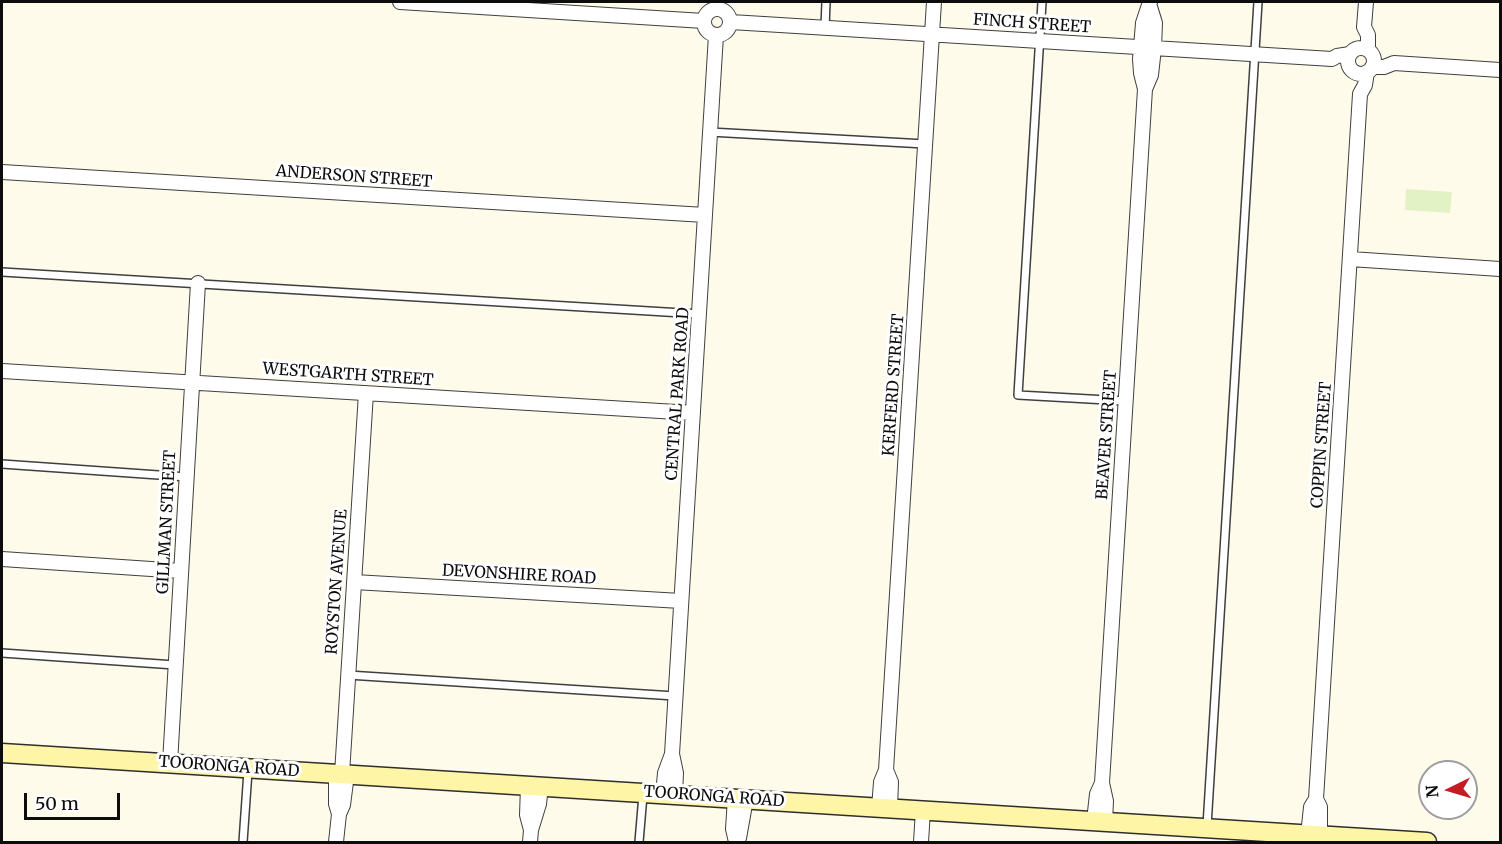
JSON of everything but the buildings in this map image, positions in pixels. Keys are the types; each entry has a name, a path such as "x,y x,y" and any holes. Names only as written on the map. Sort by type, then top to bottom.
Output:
{"main road":[{"name":"TOORONGA ROAD","path":"2,753 1427,843"}],"street":[{"path":"400,2 704,21"},
{"name":"KERFERD STREET","path":"884,808 891,782 886,770 934,2"},
{"name":"COPPIN STREET","path":"1314,836 1320,807 1316,799 1360,94 1365,85 1361,61 1368,35 1364,27 1366,2"},
{"name":"BEAVER STREET","path":"1099,822 1106,801 1102,783 1145,89 1141,73 1147,48 1143,22 1150,4"},
{"path":"719,5 728,13 731,22 726,32 716,35 707,31 704,21 709,11 719,5"},
{"name":"FINCH STREET","path":"731,22 1255,55 1332,59 1337,56 1384,67 1394,63 1500,70"},
{"name":"CENTRAL PARK ROAD","path":"669,794 676,773 672,754 675,696 716,35"},
{"name":"ANDERSON STREET","path":"2,172 705,215"},
{"path":"1350,259 1500,268"},
{"name":"GILLMAN STREET","path":"170,763 198,283"},
{"name":"WESTGARTH STREET","path":"2,371 693,413"},
{"name":"ROYSTON AVENUE","path":"336,843 339,814 343,805 342,774 366,393"},
{"path":"2,559 181,571"},
{"name":"DEVONSHIRE ROAD","path":"354,582 681,601"},
{"path":"530,836 540,804 535,786"},
{"path":"737,843 742,830 740,799"},
{"path":"921,843 923,810"}],"lane":[{"path":"825,28 826,2"},
{"path":"1042,2 1018,395 1125,401"},
{"path":"1206,829 1258,2"},
{"path":"710,132 925,144"},
{"path":"2,272 699,314"},
{"path":"2,464 187,477"},
{"path":"2,653 176,665"},
{"path":"348,675 675,696"},
{"path":"243,843 249,768"},
{"path":"639,843 643,793"}],"green space":[{"path":"1406,189 1452,192 1450,213 1405,210"}]}
